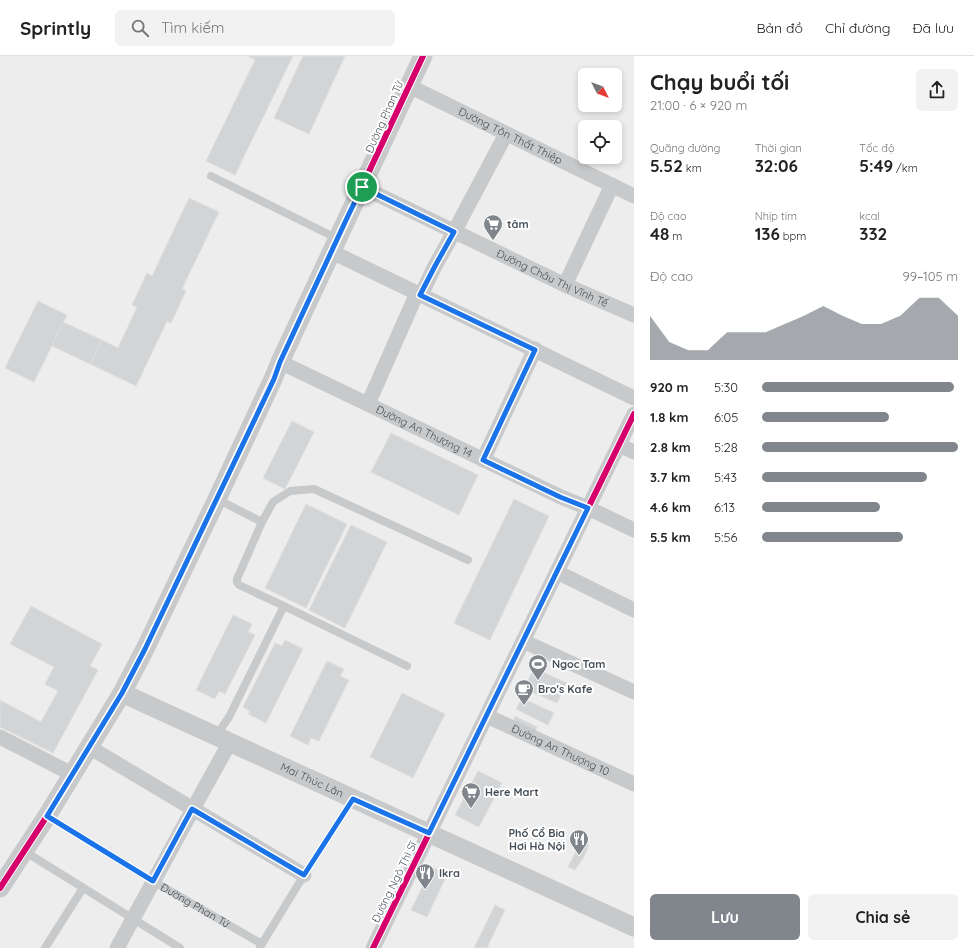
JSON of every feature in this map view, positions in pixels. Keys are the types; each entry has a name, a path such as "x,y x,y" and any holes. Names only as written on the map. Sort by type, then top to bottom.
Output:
{"street":[{"name":"Đường Phan Tứ","path":"0,888 47,816 122,693 145,649 274,379 280,362 423,56"},
{"name":"Đường Tôn Thất Thiệp","path":"409,86 634,196"},
{"path":"368,404 419,294 506,134"},
{"path":"565,285 612,185"},
{"name":"Đường Châu Thị Vĩnh Tế","path":"362,187 565,285 634,316"},
{"path":"335,245 419,294 634,398"},
{"path":"483,460 535,350"},
{"name":"Đường An Thượng 14","path":"280,362 560,497 588,508 634,530"},
{"name":"Đường Ngô Thì Sĩ","path":"373,948 634,414"},
{"path":"619,444 634,452"},
{"path":"557,572 634,610"},
{"path":"523,641 634,692"},
{"name":"Mai Thúc Lân","path":"122,693 634,927"},
{"name":"Đường An Thượng 10","path":"487,716 634,784"},
{"path":"0,737 72,774"},
{"path":"116,948 192,809 223,739"},
{"path":"89,747 304,875"}],"lane":[{"path":"211,176 335,245"},
{"path":"407,666 239,585 237,579 262,522 273,502 290,491 314,489 468,560"},
{"path":"217,499 262,522"},
{"path":"223,739 229,717 284,606"},
{"path":"261,946 304,875 353,799"},
{"name":"Đường Phan Tứ","path":"47,816 261,946"},
{"path":"24,851 180,948"},
{"path":"46,948 83,888"}],"building":[{"path":"247,56 293,56 235,175 206,161 255,60"},
{"path":"303,56 345,56 309,134 274,118"},
{"path":"189,198 219,212 182,289 186,291 171,323 167,321 136,386 90,364 102,340 118,348 137,307 132,305 147,273 152,276"},
{"path":"38,301 67,315 34,382 5,368"},
{"path":"63,322 102,340 90,364 52,346"},
{"path":"292,421 314,432 285,489 263,478"},
{"path":"391,433 478,475 459,515 371,472"},
{"path":"514,499 549,516 490,640 454,623"},
{"path":"306,504 347,524 306,608 265,588"},
{"path":"351,525 387,542 345,628 309,610"},
{"path":"31,606 102,644 90,666 98,670 53,753 0,727 0,700 41,722 58,691 45,684 54,667 10,644"},
{"path":"233,615 252,624 248,632 255,635 225,694 219,691 215,699 196,690"},
{"path":"285,640 303,649 266,723 248,714 250,711 243,707 275,643 282,646"},
{"path":"327,661 344,669 340,676 349,680 319,741 311,738 308,745 290,736"},
{"path":"534,668 567,683 557,703 524,689"},
{"path":"402,693 445,714 413,778 370,757"},
{"path":"522,698 554,713 548,725 516,709"},
{"path":"515,716 537,727 533,736 511,725"},
{"path":"478,771 502,783 479,827 455,815"},
{"name":"Phố Cổ Bia Hơi Hà Nội","path":"581,842 589,845 584,857 575,870 568,867"},
{"path":"432,867 447,875 427,917 411,910"},
{"path":"495,905 505,910 487,948 474,948"}],"cycle path":[{"path":"0,888 47,816 122,693 145,649 217,499 423,56"},
{"path":"373,948 634,414"}],"place":[{"name":"tâm","path":"493,241"},
{"name":"Ngoc Tam","path":"538,681"},
{"name":"Bro's Kafe","path":"524,706"},
{"name":"Here Mart","path":"471,809"},
{"name":"Phố Cổ Bia Hơi Hà Nội","path":"579,856"},
{"name":"Ikra","path":"425,890"}],"route":[{"path":"362,187 454,232 420,295 535,350 483,460 560,497 588,508 429,833 353,799 304,875 192,809 153,881 47,816 122,693 145,649 274,379 280,362 362,187"}]}
